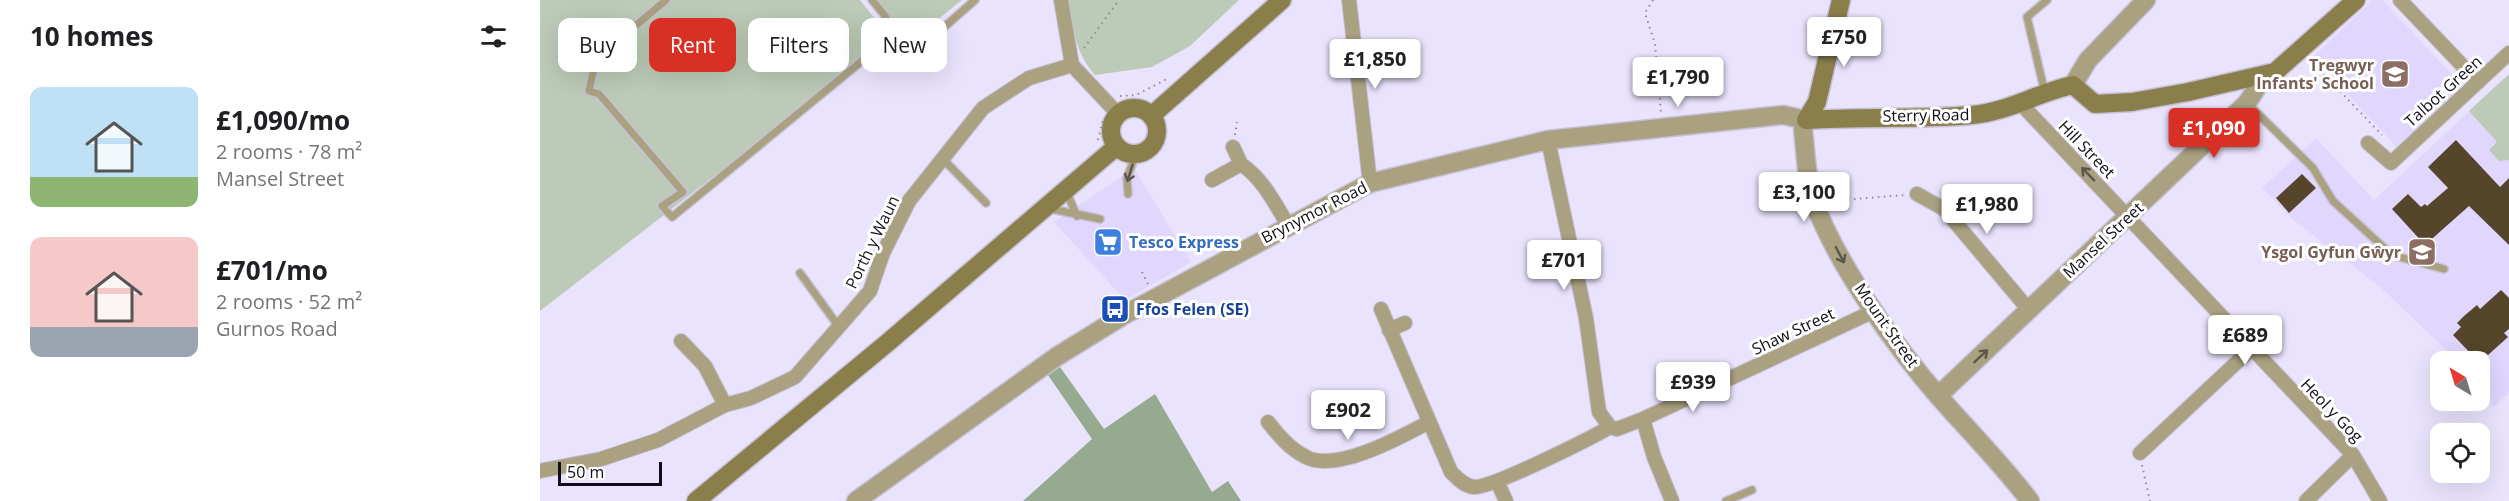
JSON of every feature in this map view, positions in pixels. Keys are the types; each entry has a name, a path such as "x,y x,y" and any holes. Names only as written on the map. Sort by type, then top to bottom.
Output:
{"main road":[{"path":"1151,116 1282,0"},
{"path":"1806,120 1817,102 1841,0"},
{"path":"2073,86 2095,105 2132,102 2259,77 2275,72 2302,51 2356,0"},
{"name":"Sterry Road","path":"1806,120 1974,115 2021,104 2045,93 2073,86"},
{"path":"1132,108 1146,111 1157,129 1154,143 1136,154 1122,150 1117,146 1112,133 1119,115 1132,108"},
{"path":"696,501 1117,146"}],"street":[{"path":"1061,0 1072,65 1119,115"},
{"path":"1348,0 1370,183"},
{"path":"2073,86 2088,60 2146,0"},
{"path":"2400,0 2478,82"},
{"name":"Talbot Green","path":"2400,155 2509,53"},
{"name":"Porth y Waun","path":"540,471 601,459 658,440 725,405 751,398 795,377 870,291 883,253 909,201 983,108 1029,78 1072,65"},
{"name":"Mansel Street","path":"1938,396 2247,103 2256,89 2259,77"},
{"name":"Hill Street","path":"2021,104 2129,216"},
{"name":"Brynymor Road","path":"856,501 1056,357 1124,315 1370,183 1548,140 1783,115 1806,120"},
{"name":"Mount Street","path":"1806,120 1803,130 1814,202 1843,260 1874,311 1938,396 2008,472 2030,501"},
{"path":"1548,140 1586,318 1599,412 1610,427"},
{"path":"2368,143 2391,163 2400,155"},
{"path":"1233,147 1241,164 1252,172 1268,191 1288,225"},
{"path":"1212,180 1241,164"},
{"path":"1917,194 1944,209 2029,310"},
{"name":"Heol y Gog","path":"2129,216 2251,349 2354,455 2380,501"},
{"name":"Shaw Street","path":"1381,309 1450,472 1461,482 1474,487 1497,481 1610,427 1617,429 1642,419 1874,311"},
{"path":"1389,330 1404,323"},
{"path":"681,341 705,366 725,405"},
{"path":"2140,453 2251,349"},
{"path":"1642,419 1672,501"},
{"path":"1268,422 1284,442 1308,459 1338,460 1380,447 1429,422"},
{"path":"2306,501 2354,455"},
{"path":"1497,481 1506,501"}],"lane":[{"path":"666,0 596,59 589,91 599,94 683,192 662,206 672,217 861,63"},
{"path":"872,0 886,18"},
{"path":"947,25 975,0"},
{"path":"2045,93 2027,17 2047,0"},
{"path":"2247,103 2313,168 2333,201 2392,255 2444,269"},
{"path":"1128,194 1127,178 1136,154"},
{"path":"943,159 986,203"},
{"path":"1065,191 1077,216"},
{"path":"1046,207 1077,216 1100,219"},
{"path":"800,273 839,327"},
{"path":"1726,501 1752,490"}],"path":[{"path":"1072,65 1119,0"},
{"path":"1653,0 1645,13 1655,44 1663,128"},
{"path":"2302,51 2400,155"},
{"path":"1814,202 1917,194"},
{"path":"2140,453 2150,501"}],"shaded area":[{"path":"2373,0 2382,0 2463,86 2397,147 2313,57"},
{"name":"Ysgol Gyfun Gŵyr","path":"2509,74 2509,393 2493,407 2490,403 2490,351 2447,351 2380,287 2291,218 2262,188 2316,138 2374,200"},
{"path":"1134,168 1191,262 1125,300 1054,222"}],"green space":[{"path":"540,0 860,0 874,18 861,18 861,62 849,72 849,18 748,18 748,72 848,72 540,311"},
{"path":"877,0 962,0 940,18 892,18"},
{"path":"1069,0 1239,0 1190,46 1152,67 1095,75 1079,49"},
{"path":"2509,74 2509,160 2499,161 2489,150 2497,142 2469,111"},
{"path":"1060,367 1104,429 1155,394 1212,492 1228,481 1241,501 1023,501 1092,439 1048,375"}],"building":[{"path":"2456,140 2500,187 2509,178 2509,245 2469,206 2425,245 2392,209 2408,194 2421,207 2425,204 2427,206 2448,188 2428,167"},
{"path":"2302,174 2316,188 2289,213 2276,198"},
{"path":"2501,290 2509,298 2509,329 2504,333 2508,337 2490,353 2490,351 2468,351 2453,335 2461,327 2457,323 2464,316 2477,305 2480,309"}],"place":[{"name":"Tregwyr Infants' School","path":"2395,74"},
{"name":"Tesco Express","path":"1108,242"},
{"name":"Ysgol Gyfun Gŵyr","path":"2422,252"},
{"name":"Ffos Felen (SE)","path":"1115,309"}]}
